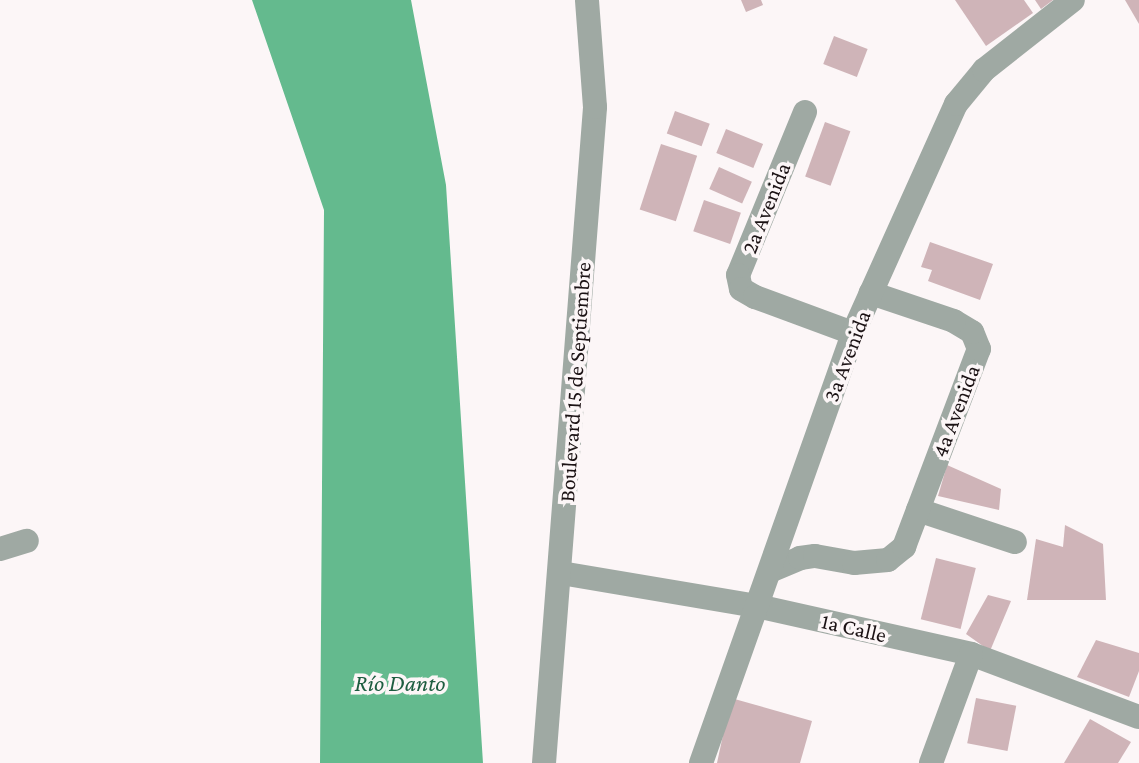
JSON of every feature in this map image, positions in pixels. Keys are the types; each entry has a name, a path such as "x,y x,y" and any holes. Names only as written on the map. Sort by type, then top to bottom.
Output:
{"street":[{"name":"Boulevard 15 de Septiembre","path":"544,763 595,107 587,0"},
{"name":"3a Avenida","path":"701,763 853,333 956,104 984,70 1073,0"},
{"name":"2a Avenida","path":"805,112 738,275 741,289 853,333"},
{"name":"4a Avenida","path":"770,571 800,558 815,556 854,563 888,560 904,547 979,349 972,332 954,321 871,293"},
{"path":"918,510 1015,542"},
{"path":"0,549 27,541"},
{"name":"1a Calle","path":"561,573 757,606 971,654 1139,717"},
{"path":"931,763 971,654"}],"water":[{"name":"Río Danto","path":"252,0 411,0 446,185 483,763 320,763 324,210"}],"building":[{"path":"741,0 761,0 763,5 746,12"},
{"path":"955,0 1024,0 1033,13 986,46"},
{"path":"1035,0 1053,0 1041,9"},
{"path":"1125,0 1139,0 1139,24"},
{"path":"834,36 868,49 857,77 823,64"},
{"path":"675,111 710,124 702,146 667,134"},
{"path":"825,122 850,131 831,186 805,177"},
{"path":"726,129 763,144 753,168 716,153"},
{"path":"661,144 697,156 676,221 640,210"},
{"path":"719,167 752,182 742,204 709,189"},
{"path":"704,200 741,213 730,244 693,231"},
{"path":"930,242 993,264 980,300 928,281 932,270 921,267"},
{"path":"947,465 1001,489 999,510 938,496"},
{"path":"1065,525 1103,544 1106,600 1027,600 1036,539 1063,547"},
{"path":"936,558 976,568 961,629 921,619"},
{"path":"988,595 1011,601 990,651 966,634"},
{"path":"1096,640 1139,653 1139,671 1129,697 1077,677"},
{"path":"731,698 812,721 800,763 717,763"},
{"path":"976,698 1016,706 1007,751 967,743"},
{"path":"1090,719 1131,742 1118,763 1064,763"}]}
